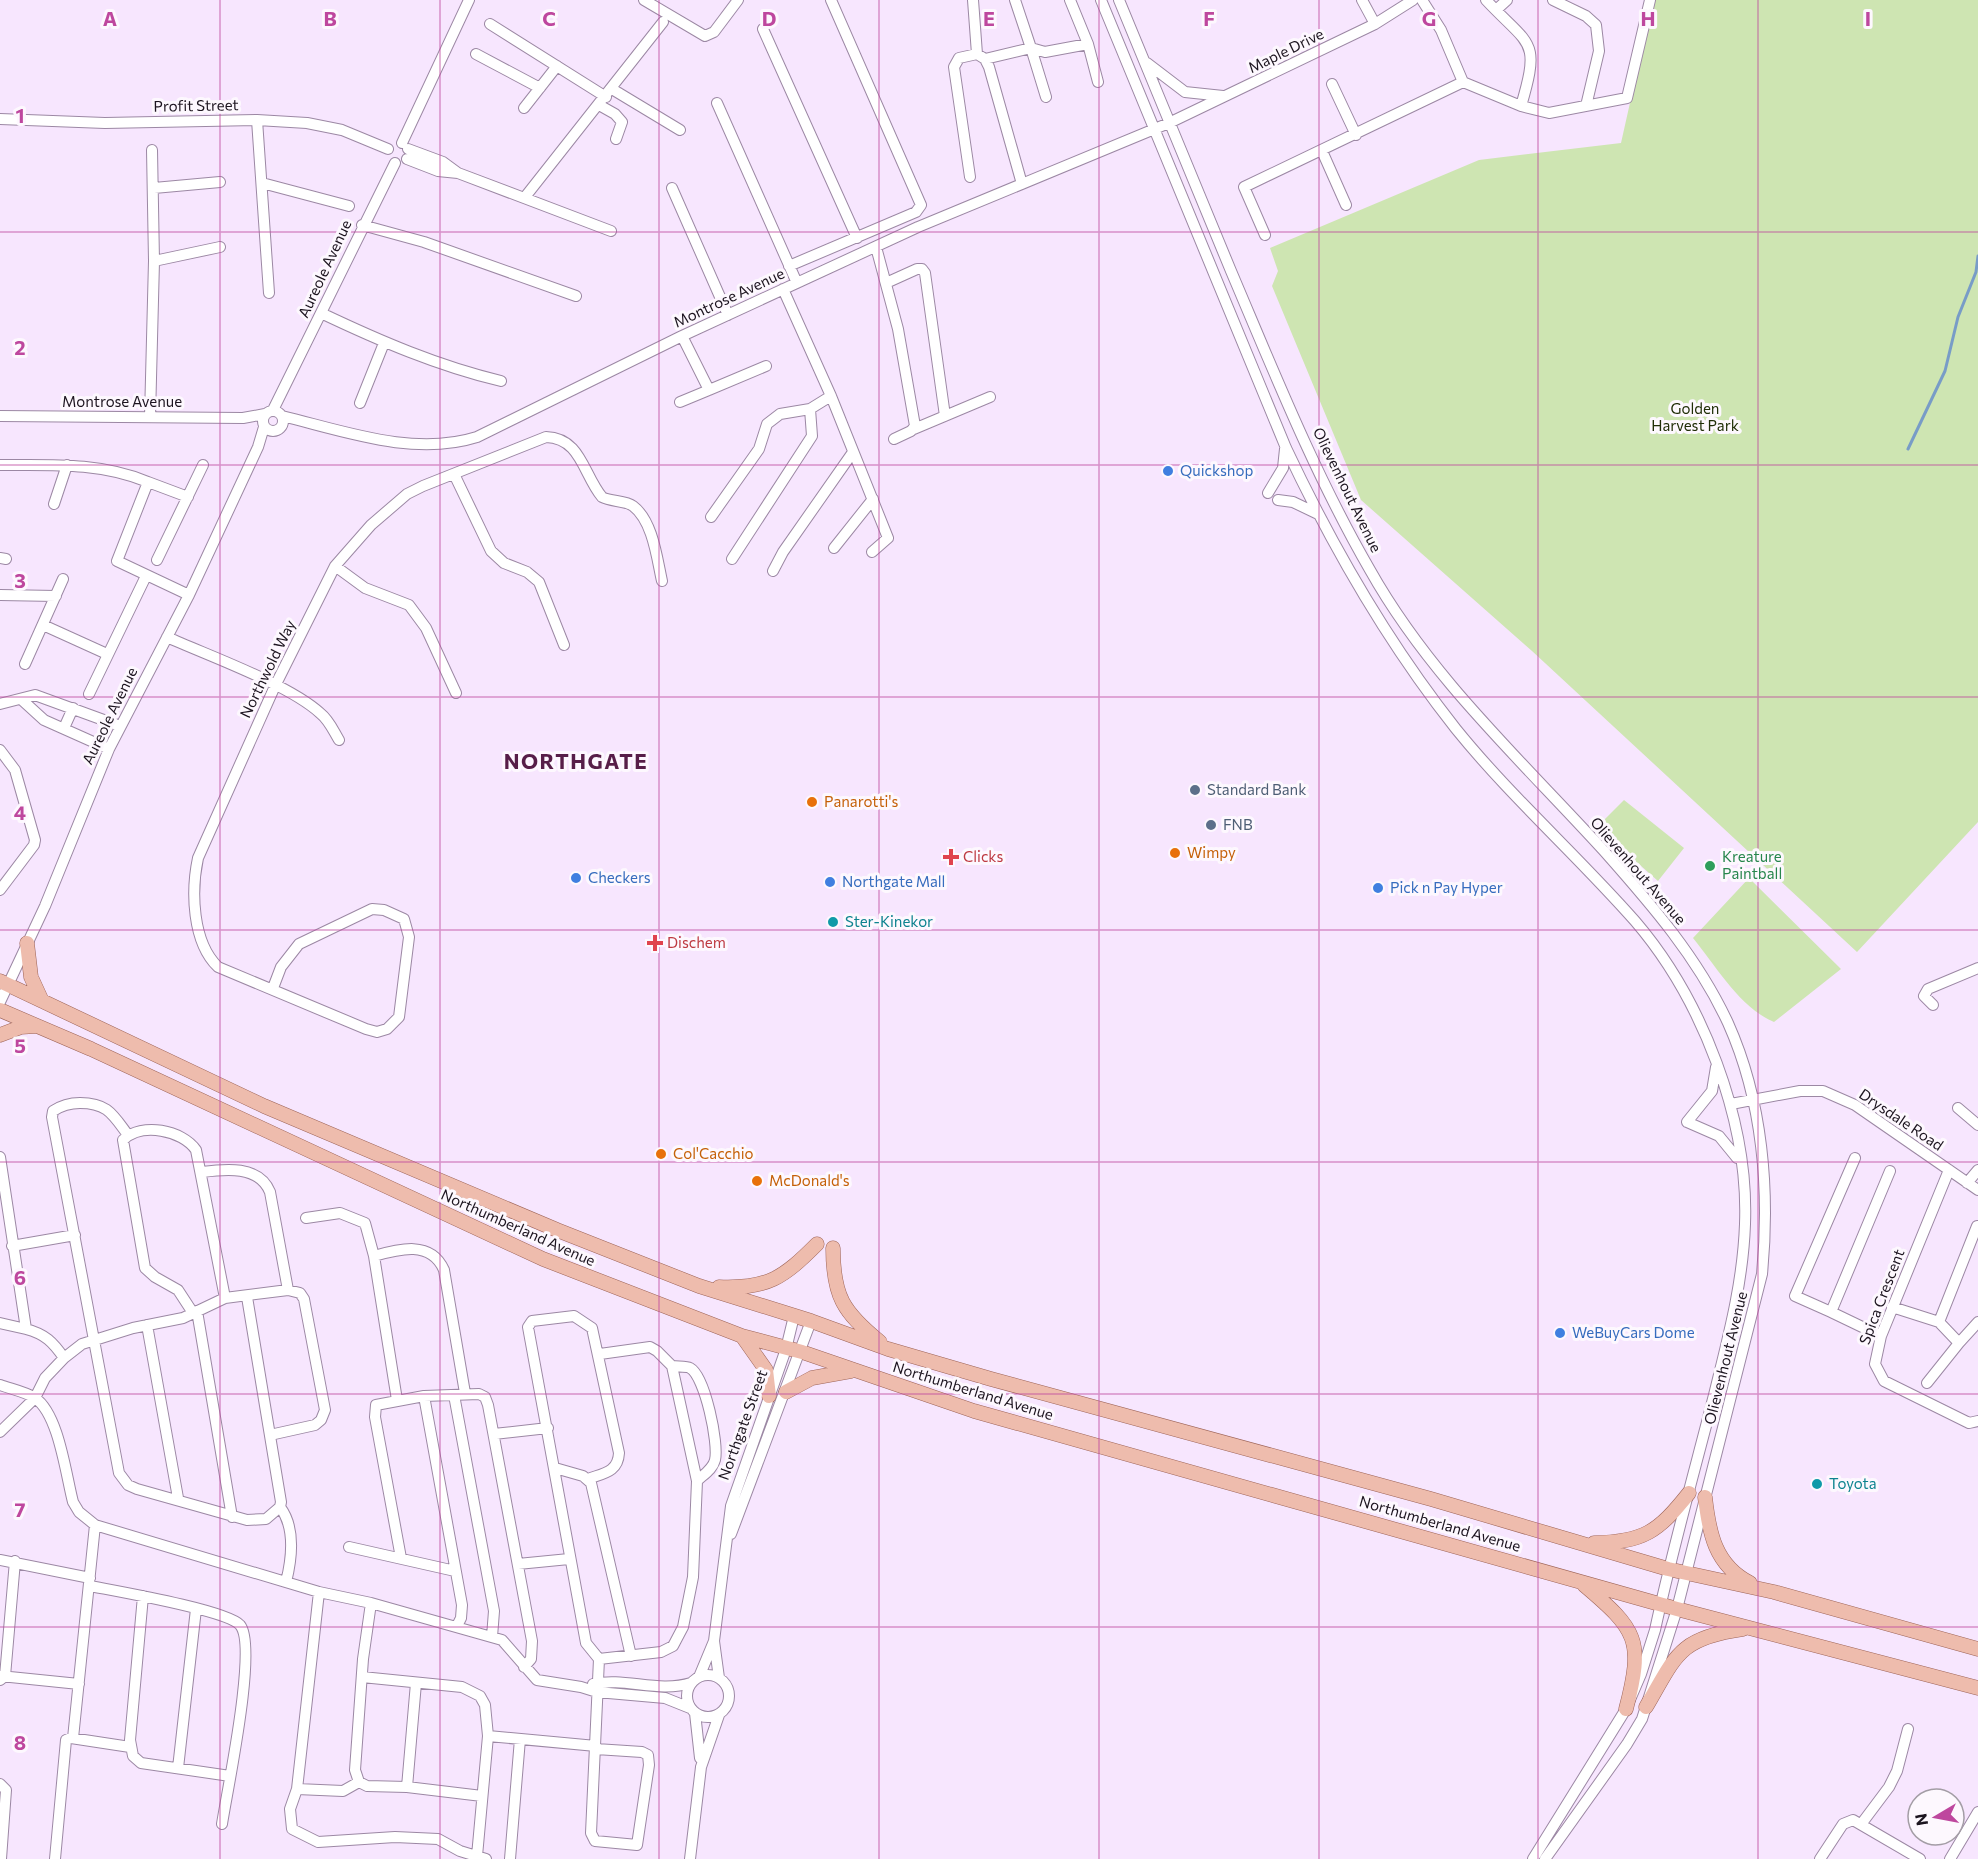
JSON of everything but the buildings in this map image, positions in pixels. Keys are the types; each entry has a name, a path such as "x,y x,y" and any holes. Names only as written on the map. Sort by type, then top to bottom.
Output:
{"main road":[{"path":"27,944 31,977 42,1001"},
{"name":"Northumberland Avenue","path":"4,983 264,1106 557,1230 699,1286 811,1321 888,1349 1583,1543 1668,1569 1774,1592 1978,1649"},
{"name":"Northumberland Avenue","path":"0,1010 543,1259 742,1336 802,1352 974,1411 1409,1531 1579,1582 1978,1688"},
{"path":"0,1035 21,1028 38,1026"},
{"path":"699,1286 762,1285 778,1279 793,1268 817,1244"},
{"path":"833,1248 833,1272 843,1306 855,1322 888,1349"},
{"path":"742,1336 766,1370 769,1396"},
{"path":"786,1392 812,1378 856,1371"},
{"path":"1583,1543 1627,1541 1648,1534 1664,1523 1689,1493"},
{"path":"1705,1497 1708,1525 1719,1556 1739,1577 1774,1592"},
{"path":"1579,1582 1613,1609 1631,1638 1635,1675 1626,1709"},
{"path":"1646,1707 1672,1659 1688,1645 1717,1633 1750,1628"}],"street":[{"path":"469,0 405,150 401,163 395,163 389,158 388,149 393,143 405,150 443,162 458,173 611,231"},
{"path":"650,1 705,36 714,32 738,0"},
{"path":"789,266 916,212 921,201 831,0"},
{"path":"973,0 981,56 1022,184"},
{"path":"1016,0 1046,97"},
{"path":"1070,0 1088,44 1098,82"},
{"name":"Olievenhout Avenue","path":"1101,0 1286,448 1317,513 1368,603 1411,668 1458,731 1636,923 1676,977 1706,1037 1731,1104 1741,1163 1745,1222 1738,1299 1660,1604 1641,1674 1626,1709 1533,1859"},
{"path":"1362,0 1375,24"},
{"name":"Maple Drive","path":"1154,130 1375,24 1413,0"},
{"path":"1422,0 1441,30 1463,82 1521,106 1556,114 1627,98 1650,0"},
{"path":"1486,0 1524,36 1528,47 1532,69 1521,106"},
{"path":"1496,10 1507,0"},
{"path":"1553,0 1586,16 1596,25 1599,51 1586,106"},
{"name":"Olievenhout Avenue","path":"1122,1 1169,123 1274,373 1323,480 1371,572 1422,646 1474,714 1540,781 1653,906 1690,957 1729,1025 1753,1099 1766,1181 1767,1222 1762,1274 1677,1609 1646,1707 1628,1744 1545,1859"},
{"path":"525,197 663,22"},
{"path":"490,24 605,97 680,130"},
{"path":"763,29 857,238"},
{"path":"970,177 954,67 959,58 1031,48 1045,52 1088,44"},
{"path":"476,54 540,88"},
{"path":"1144,61 1185,92 1207,96 1226,96"},
{"path":"525,108 557,66"},
{"path":"1265,235 1244,187 1463,82"},
{"path":"1332,84 1356,135"},
{"path":"605,97 622,123 616,139"},
{"path":"717,103 797,283"},
{"name":"Profit Street","path":"0,119 105,123 257,120 307,123 342,130 388,149"},
{"path":"257,120 269,293"},
{"name":"Montrose Avenue","path":"0,416 243,418 312,425 414,444 442,445 465,441 682,336 876,246 1154,130"},
{"path":"150,417 154,261 152,150"},
{"path":"1322,151 1346,205"},
{"name":"Aureole Avenue","path":"0,1002 4,983 27,944 45,906 109,749 189,595 362,225 395,163"},
{"path":"154,188 220,182"},
{"path":"262,183 349,206"},
{"path":"672,188 728,315"},
{"path":"362,225 424,242 576,296"},
{"path":"876,246 900,338 914,429"},
{"path":"154,261 220,248"},
{"path":"886,284 917,269 922,269 925,273 945,416"},
{"path":"783,289 831,396 888,538 872,552"},
{"path":"321,313 384,343 466,373 501,381"},
{"path":"682,336 709,390"},
{"path":"360,403 384,343"},
{"path":"680,402 766,366"},
{"path":"711,517 759,449 767,424 780,414 810,409 831,396"},
{"path":"894,440 914,429 990,397"},
{"path":"732,559 812,436 810,409"},
{"name":"Northwold Way","path":"273,988 281,967 299,944 362,913 384,910 404,920 408,927 409,937 399,1017 387,1029 377,1032 351,1025 273,988 226,971 212,960 202,942 194,886 198,858 275,686 335,566 371,525 407,494 546,437 557,437 573,447 602,496 635,508 652,539 662,581"},
{"path":"1268,493 1283,468 1286,448"},
{"path":"773,571 783,552 853,452"},
{"path":"0,465 66,465 110,469 188,497"},
{"path":"54,504 66,465"},
{"path":"157,560 203,465"},
{"path":"454,474 491,551 504,563 527,572 539,582 564,645"},
{"path":"148,482 117,561 189,595"},
{"path":"834,548 873,499"},
{"path":"1278,500 1293,502 1317,513"},
{"path":"335,566 365,588 409,605 426,628 456,693"},
{"path":"88,694 146,576"},
{"path":"25,664 63,579"},
{"path":"0,595 56,596"},
{"path":"43,625 107,654"},
{"path":"167,637 275,686 323,715 339,740"},
{"path":"0,704 35,695 120,726"},
{"path":"21,699 44,720 109,749"},
{"path":"64,728 73,708"},
{"path":"0,750 15,770 35,840 34,845 0,890"},
{"path":"1933,1005 1920,993 1978,968"},
{"path":"1715,1061 1716,1074 1712,1091 1687,1122 1719,1136 1741,1163"},
{"name":"Drysdale Road","path":"1731,1104 1800,1091 1823,1092 1843,1099 1978,1190"},
{"path":"128,1135 112,1114 101,1105 70,1103 53,1111 52,1117 96,1339 119,1473 128,1485 178,1498 232,1517 256,1521 266,1519 280,1507"},
{"path":"1959,1108 1978,1125"},
{"path":"225,1298 199,1157 189,1141 164,1130 128,1135 123,1140 145,1268 155,1277 178,1290 195,1312 232,1517"},
{"path":"1855,1158 1795,1296 1881,1336"},
{"path":"1,1164 26,1329"},
{"path":"202,1172 233,1168 265,1182 270,1192 288,1290"},
{"name":"Spica Crescent","path":"1948,1170 1881,1336 1875,1364 1884,1381 1973,1422"},
{"path":"1967,1183 1978,1170"},
{"path":"1831,1312 1890,1171"},
{"path":"306,1218 340,1213 364,1223 374,1256 397,1400"},
{"path":"1940,1322 1977,1226"},
{"path":"12,1246 75,1235"},
{"path":"374,1256 411,1248 421,1250 440,1261 444,1270 465,1393"},
{"path":"0,1432 35,1398 45,1378 64,1358 82,1344 147,1325 183,1318 225,1298 288,1290 300,1293 304,1299 325,1410 321,1420 315,1425 270,1436"},
{"path":"247,1297 280,1507 287,1516 290,1532 291,1559 286,1582"},
{"path":"1892,1307 1940,1322 1959,1343"},
{"path":"488,1736 596,1748 642,1752 648,1755 649,1765 637,1845 600,1842 592,1838 596,1748 597,1688 599,1659 586,1643 568,1559 555,1468 528,1327 532,1321 574,1316 592,1328 600,1354 619,1453 618,1462 613,1470 588,1479"},
{"name":"Northgate Street","path":"719,1678 714,1641 734,1494 786,1348 794,1316"},
{"name":"Northgate Street","path":"727,1545 802,1352 811,1321"},
{"path":"1927,1383 1978,1322"},
{"path":"0,1323 42,1334 54,1343 64,1358"},
{"path":"147,1325 178,1498"},
{"path":"599,1659 631,1656 670,1648 683,1628 693,1577 697,1481 672,1366 650,1347 600,1354"},
{"path":"672,1366 691,1368 702,1380 715,1440 716,1459 713,1466 697,1481"},
{"path":"0,1385 35,1398 49,1417 56,1434 73,1503 79,1512 95,1526 319,1592 371,1603 492,1637 509,1645 524,1667 537,1680 545,1682 656,1692 712,1675 719,1678 724,1682 730,1695 726,1708 719,1715 701,1767 690,1859"},
{"path":"401,1558 375,1417 376,1405 380,1402 424,1396 465,1393 484,1397 494,1434 533,1646 531,1659 524,1667"},
{"path":"454,1395 494,1611 492,1637"},
{"path":"424,1396 463,1612 457,1626"},
{"path":"494,1434 548,1428"},
{"path":"555,1468 570,1471 588,1479 595,1495 631,1656"},
{"path":"73,1738 95,1526"},
{"path":"349,1547 455,1572"},
{"path":"518,1564 568,1559"},
{"path":"0,1560 15,1561 196,1609 238,1623 244,1631 246,1641 244,1682 222,1824"},
{"path":"15,1561 2,1677 79,1684"},
{"path":"319,1592 297,1789 292,1799 290,1819 292,1829 309,1839 341,1842 395,1837 432,1838 482,1858 482,1796 488,1736 485,1705 480,1696 462,1687 362,1677"},
{"path":"143,1596 130,1747 133,1756 141,1763 230,1776"},
{"path":"359,1782 356,1770 362,1677 371,1603"},
{"path":"178,1768 196,1609"},
{"name":"Northgate Street","path":"695,1680 714,1641"},
{"path":"695,1680 687,1694 693,1711 701,1767"},
{"path":"407,1787 416,1683"},
{"path":"656,1692 708,1718 719,1715"},
{"path":"1862,1824 1893,1779 1908,1729"},
{"path":"55,1859 66,1740 73,1738 130,1747"},
{"path":"510,1859 520,1739"},
{"path":"297,1789 343,1791 359,1782"},
{"path":"359,1782 368,1786 407,1787 482,1796"},
{"path":"0,1784 6,1790 1,1859"},
{"path":"1950,1859 1978,1812"},
{"path":"1820,1859 1843,1824 1854,1820 1920,1859"}],"green space":[{"name":"Golden Harvest Park","path":"1653,0 1978,0 1978,822 1857,952 1532,651 1361,500 1272,286 1278,271 1270,248 1479,160 1621,143"},
{"path":"1624,800 1684,848 1658,881 1597,827"},
{"path":"1749,878 1841,969 1774,1022 1762,1016 1739,997 1693,938"}],"waterway":[{"path":"1908,449 1945,371 1958,317 1976,272 1978,256"}],"place":[{"name":"Quickshop","path":"1168,471"},
{"name":"Standard Bank","path":"1195,790"},
{"name":"Panarotti's","path":"812,802"},
{"name":"FNB","path":"1211,825"},
{"name":"Wimpy","path":"1175,853"},
{"name":"Clicks","path":"951,857"},
{"name":"Kreature Paintball","path":"1710,866"},
{"name":"Checkers","path":"576,878"},
{"name":"Northgate Mall","path":"830,882"},
{"name":"Pick n Pay Hyper","path":"1378,888"},
{"name":"Ster-Kinekor","path":"833,922"},
{"name":"Dischem","path":"655,943"},
{"name":"Col'Cacchio","path":"661,1154"},
{"name":"McDonald's","path":"757,1181"},
{"name":"WeBuyCars Dome","path":"1560,1333"},
{"name":"Toyota","path":"1817,1484"}],"district":[{"name":"NORTHGATE","path":"576,762"}]}
